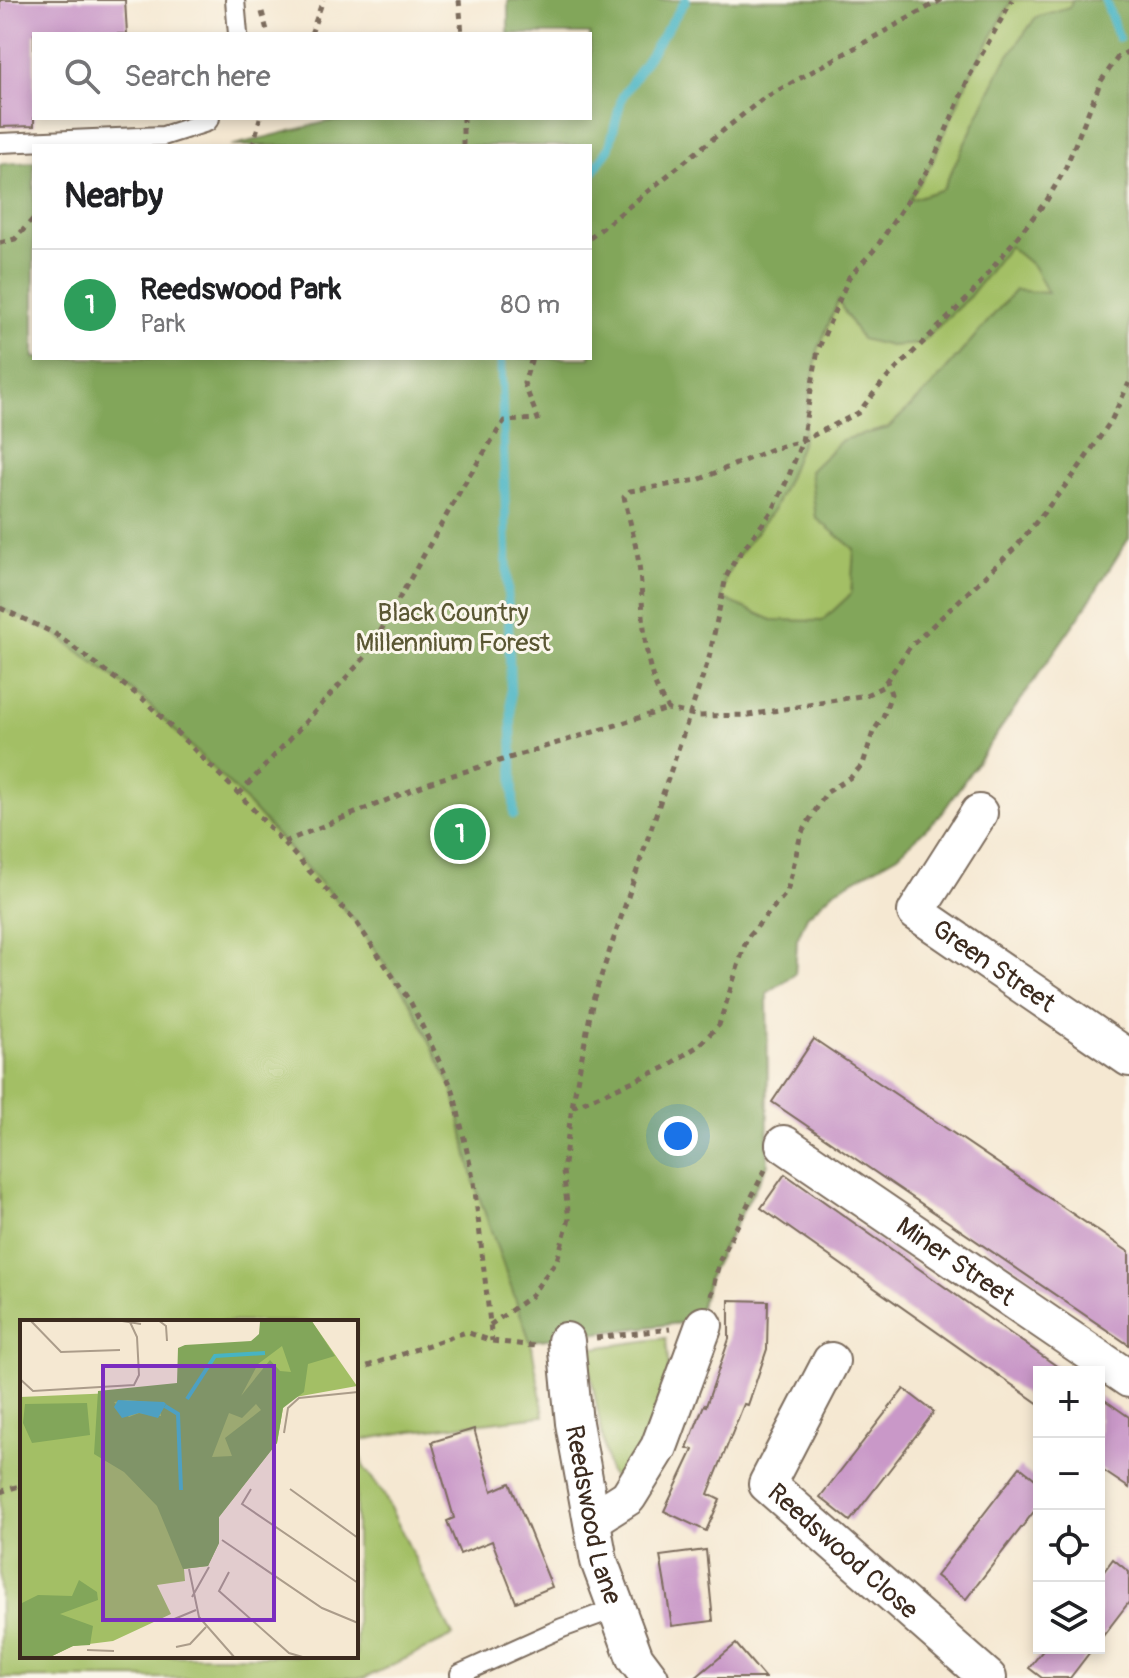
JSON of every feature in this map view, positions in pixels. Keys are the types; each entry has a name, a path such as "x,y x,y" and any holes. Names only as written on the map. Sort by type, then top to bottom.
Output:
{"street":[{"name":"Green Street","path":"979,813 916,912 1129,1058"},
{"name":"Miner Street","path":"784,1144 1129,1379"},
{"path":"592,1520 628,1497 659,1447 704,1325"},
{"name":"Reedswood Lane","path":"566,1341 574,1423 599,1561 635,1658 650,1678"},
{"name":"Reedswood Close","path":"831,1361 767,1484 988,1678"}],"lane":[{"path":"235,0 238,32"},
{"path":"0,143 163,136 208,120"},
{"path":"460,1674 562,1628 617,1608"}],"path":[{"path":"312,32 323,0"},
{"path":"459,0 462,32"},
{"path":"592,234 761,100 941,0"},
{"path":"490,1325 530,1297 557,1260 569,1219 563,1171 593,1000 709,658 726,577 773,510 802,441 818,350 849,277 876,248 932,163 969,77 1012,0"},
{"path":"668,709 658,695 646,648 638,560 624,497 630,491 698,480 772,449 802,441 858,413 883,382 970,296 1047,200 1065,169 1101,81 1118,57 1129,51"},
{"path":"254,144 261,120"},
{"path":"463,120 463,144"},
{"path":"0,243 15,239 32,220"},
{"path":"239,794 367,655 463,486 504,421 538,419 524,383 531,360"},
{"path":"283,843 434,781 668,709 689,715 749,715 810,702 866,695 882,687 910,647 1017,546 1073,476 1111,421 1129,383"},
{"path":"0,608 54,633 143,699 239,794 356,922 380,956 411,1003 453,1090 474,1182 492,1341"},
{"path":"572,1107 664,1068 698,1046 719,1025 747,938 787,892 801,834 826,793 851,777 863,764 873,732 883,717 891,694 887,680"},
{"path":"358,1369 466,1332 492,1341 533,1346 704,1325 719,1262 768,1164 784,1144"},
{"path":"0,1492 20,1486"}],"green space":[{"name":"Black Country Millennium Forest","path":"508,0 1012,0 969,77 932,163 909,200 943,189 1003,64 1036,17 1069,7 1073,0 1129,0 1129,538 1084,609 941,814 898,855 834,891 807,916 797,939 795,974 767,993 768,1164 711,1271 696,1321 530,1341 474,1182 453,1090 411,1003 356,922 239,794 143,699 54,633 0,608 0,164 32,162 32,360 592,360 592,144 239,144 326,122 592,120 592,32 508,32","holes":["1009,246 1034,267 1048,293 1015,290 931,387 888,428 842,440 810,471 816,518 854,549 851,594 822,621 772,620 722,598 726,577 735,560 773,510 788,478 802,441 818,350 838,301 861,339 890,346 920,344 970,296"]},
{"name":"Black Country Millennium Forest","path":"534,0 1129,0 1129,538 1084,609 941,814 898,855 834,891 807,916 797,939 795,974 767,993 765,1164 711,1271 696,1321 531,1341 544,1416 412,1431 358,1441 358,1320 20,1320 20,1658 358,1658 358,1445 363,1466 383,1493 453,1636 365,1678 0,1678 0,181 32,360 592,360 592,32 587,32"},
{"path":"666,1338 670,1382 660,1419 622,1475 613,1477 609,1471 586,1349"}],"building":[{"path":"0,0 125,0 127,32 32,32 34,126 0,127"},
{"path":"814,1039 1129,1252 1129,1345 772,1102"},
{"path":"785,1174 1057,1366 1033,1366 1033,1400 761,1208"},
{"path":"729,1300 768,1301 767,1349 748,1405 744,1404 708,1494 720,1500 706,1531 664,1511 693,1450 687,1448 706,1406 729,1339"},
{"path":"904,1389 934,1412 850,1521 820,1497"},
{"path":"1105,1400 1129,1417 1129,1488 1105,1472"},
{"path":"474,1429 492,1491 510,1483 552,1587 516,1602 492,1541 460,1554 447,1521 454,1518 432,1442"},
{"path":"1020,1467 1033,1477 1033,1513 966,1599 936,1576"},
{"path":"706,1550 713,1621 672,1626 660,1556"},
{"path":"1113,1559 1129,1572 1129,1602 1105,1633 1105,1582 1105,1570"},
{"path":"736,1644 765,1678 695,1678"},
{"path":"1040,1654 1088,1654 1070,1678 1042,1678 1029,1668"}],"waterway":[{"path":"592,173 609,148 622,97 686,0"},
{"path":"1105,0 1119,38"},
{"path":"501,360 514,815"}],"place":[{"name":"Reedswood Park","path":"460,834"}]}
